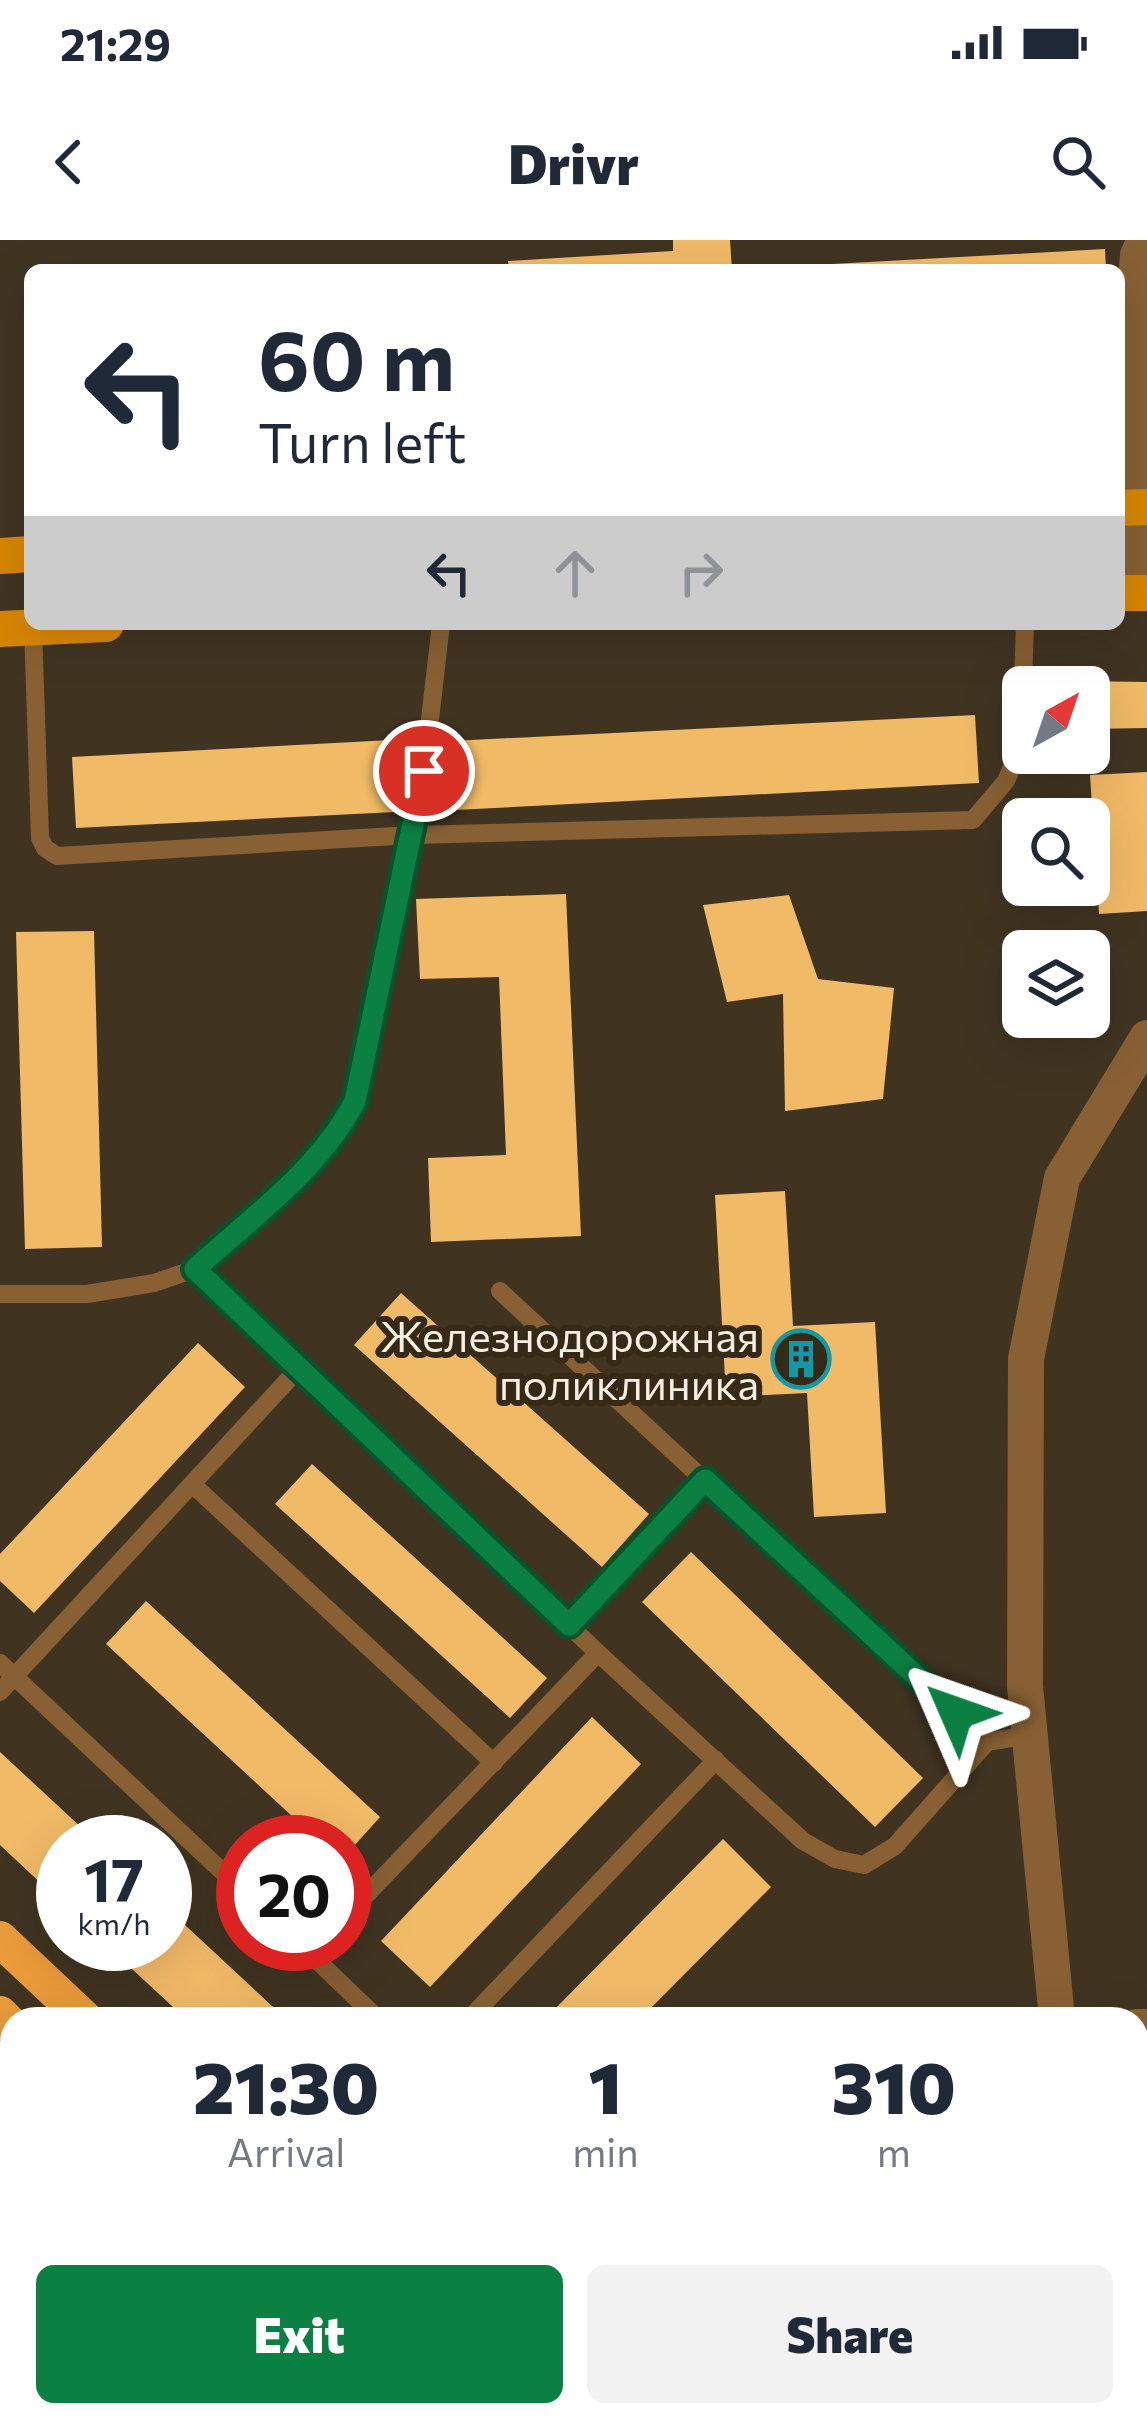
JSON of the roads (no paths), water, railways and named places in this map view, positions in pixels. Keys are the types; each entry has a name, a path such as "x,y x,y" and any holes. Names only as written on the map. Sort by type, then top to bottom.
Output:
{"highway":[{"path":"0,1939 72,2007"}],"street":[{"path":"1135,593 1136,280 1145,240"},
{"path":"1056,2007 1025,1686 1025,1359 1062,1178 1147,1038"}],"lane":[{"path":"17,628 40,838 57,856 412,835 973,820 1006,781 1021,745 1025,630"},
{"path":"0,1294 86,1294 154,1283 195,1269 337,1136 355,1101 412,835 440,630"},
{"path":"195,1269 598,1653 803,1841 835,1859 864,1865 895,1846 987,1742 1030,1736"},
{"path":"500,1291 987,1742"},
{"path":"0,1691 7,1669 192,1484 299,1368"},
{"path":"569,1625 705,1480"},
{"path":"192,1484 494,1763"},
{"path":"372,1889 598,1653"},
{"path":"7,1669 216,1866"},
{"path":"480,2007 716,1760"},
{"path":"333,1971 367,2007"}],"place":[{"name":"Железнодорожная поликлиника","path":"801,1359"}]}
